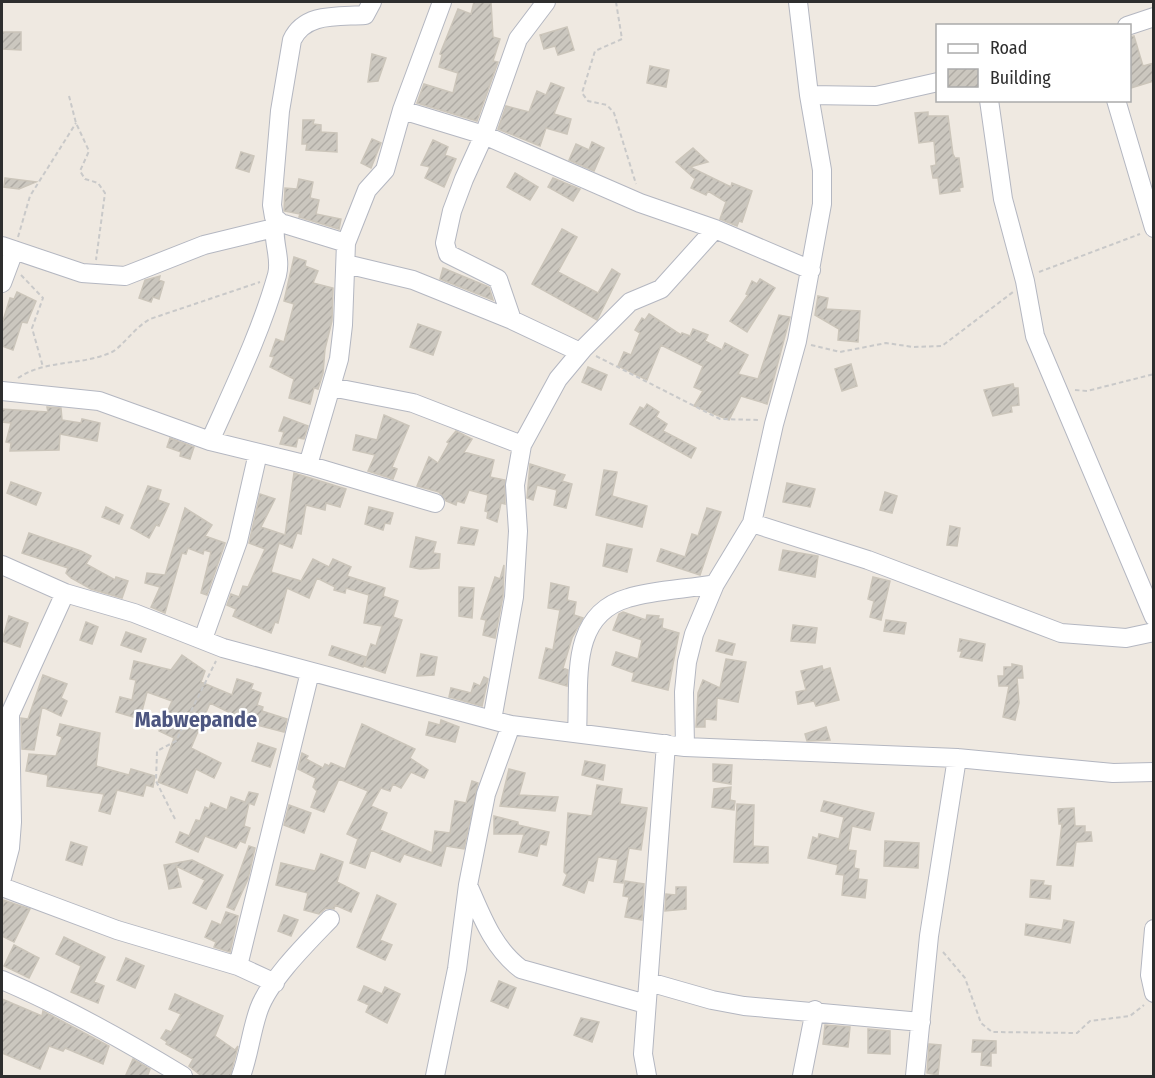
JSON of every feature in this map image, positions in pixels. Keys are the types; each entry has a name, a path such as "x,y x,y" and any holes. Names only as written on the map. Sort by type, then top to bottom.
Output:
{"street":[{"path":"210,441 245,360 276,276 279,257 272,206 279,123 292,40 296,32 310,20 365,15 372,2"},
{"path":"308,465 331,387 343,325 346,243 367,190 385,170 402,110 442,2"},
{"path":"512,320 498,279 458,260 448,254 446,249 452,211 484,135 518,39 546,2"},
{"path":"686,747 684,692 687,662 694,634 715,584 752,523 774,424 797,341 811,270 823,187 798,2"},
{"path":"1131,25 1154,17"},
{"path":"809,95 876,96 936,82"},
{"path":"989,102 1003,199 1025,281 1035,336 1154,617"},
{"path":"1117,102 1149,230"},
{"path":"402,110 484,135 642,204 715,229 811,270"},
{"path":"2,283 9,254 111,276 134,274 204,245 275,224 346,243"},
{"path":"492,720 514,597 518,537 516,476 522,445 558,379 582,351 630,302 661,289 715,229"},
{"path":"346,264 407,278 582,351"},
{"path":"6,387 99,401 210,441 308,465 435,503"},
{"path":"331,387 413,403 522,445"},
{"path":"202,639 238,541 258,453"},
{"path":"752,523 868,560 1061,633 1126,638 1154,632"},
{"path":"2,565 65,593 134,614 223,648 511,725 686,747 957,758 1113,773 1154,772"},
{"path":"577,733 582,645 591,621 606,607 629,597 715,584"},
{"path":"2,876 10,848 12,822 10,714 65,593"},
{"path":"238,966 310,672"},
{"path":"435,1077 457,969 468,885 486,794 511,725"},
{"path":"647,1077 643,1054 666,744"},
{"path":"915,1077 929,936 957,758"},
{"path":"468,885 492,938 504,956 521,969 557,981 646,1004"},
{"path":"2,886 117,930 238,966 275,983"},
{"path":"241,1077 251,1050 259,1009 297,953 330,919"},
{"path":"1154,929 1150,975 1154,993"},
{"path":"2,980 56,1004 134,1046 183,1077"},
{"path":"649,982 712,1000 744,1006 815,1010 921,1022"},
{"path":"802,1077 815,1010"}],"path":[{"path":"616,2 622,39 595,51 582,93 588,101 607,105 615,112 642,204"},
{"path":"69,96 76,123 89,151 80,171 82,176 98,183 105,193 94,274"},
{"path":"43,368 32,328 43,298 9,254 30,196 76,123"},
{"path":"797,341 840,352 886,342 913,347 942,346 1025,281 1085,253 1149,230"},
{"path":"6,387 32,370 110,352 136,327 150,319 276,276"},
{"path":"582,351 720,419 730,421 753,418 774,424"},
{"path":"1057,387 1087,391 1154,374"},
{"path":"175,819 156,782 157,751 176,741 223,648"},
{"path":"929,936 965,978 981,1023 992,1032 1077,1033 1090,1021 1136,1014 1154,993"}],"building":[{"path":"474,2 491,2 493,37 500,39 493,61 498,62 477,121 417,103 424,84 453,93 458,73 439,67 442,55 440,54 458,9 471,14"},
{"path":"567,27 574,50 558,55 555,46 544,49 540,35"},
{"path":"2,32 21,32 21,50 2,49"},
{"path":"1134,36 1143,66 1154,63 1154,81 1131,88 1131,37"},
{"path":"372,54 386,58 378,81 368,82"},
{"path":"650,66 669,70 666,87 647,83"},
{"path":"551,83 564,88 554,114 571,119 567,134 546,128 540,146 498,129 506,106 529,112 537,91 546,95"},
{"path":"928,112 928,116 948,116 953,154 955,158 959,158 963,187 959,188 960,191 940,194 938,178 933,178 931,166 936,165 934,141 919,143 915,113"},
{"path":"303,120 314,120 313,124 321,125 321,132 337,133 337,152 306,150 307,144 302,144"},
{"path":"372,139 381,143 371,168 361,163"},
{"path":"433,140 448,147 445,155 456,159 444,187 425,178 430,167 421,165"},
{"path":"592,142 604,148 594,171 569,160 576,144 589,150"},
{"path":"693,148 708,162 690,167 731,187 732,183 752,191 742,222 739,221 737,226 720,219 726,202 708,191 706,195 691,188 695,179 676,162"},
{"path":"241,152 254,156 249,172 236,168"},
{"path":"515,173 538,187 530,200 507,187"},
{"path":"5,178 36,182 19,189 4,187"},
{"path":"553,178 580,189 573,201 548,187"},
{"path":"299,179 313,182 310,198 319,200 316,214 341,219 339,229 299,217 300,214 284,211 285,188 297,189"},
{"path":"562,229 577,237 558,272 598,293 612,269 620,274 597,320 532,284"},
{"path":"294,257 306,261 305,266 318,271 313,283 333,288 332,321 325,349 323,373 318,389 314,388 310,404 289,398 294,379 270,367 274,357 270,356 276,339 284,342 294,304 284,301"},
{"path":"443,268 489,287 493,300 440,279"},
{"path":"160,276 159,280 164,282 159,299 153,297 151,302 139,298 145,280"},
{"path":"760,279 775,288 747,332 730,321 748,295 746,294 752,281 757,284"},
{"path":"17,292 36,301 27,323 22,322 13,350 2,346 2,324 10,298 14,299"},
{"path":"818,296 828,298 826,309 860,311 858,342 838,340 839,329 815,315"},
{"path":"649,314 681,335 682,333 690,336 693,329 708,335 705,341 722,350 725,343 748,355 738,374 758,379 779,315 790,317 767,404 741,396 729,420 694,406 703,391 694,387 703,366 661,345 647,380 618,366 624,352 631,355 640,333 635,330 642,318 645,320"},
{"path":"418,324 441,332 433,355 410,347"},
{"path":"851,364 857,386 842,391 835,369"},
{"path":"588,367 607,375 601,390 582,382"},
{"path":"1013,384 1014,388 1018,388 1019,405 1011,406 1012,412 993,416 984,390"},
{"path":"647,404 659,412 656,417 667,424 663,431 696,448 691,458 630,424 640,407 644,409"},
{"path":"47,407 61,408 62,420 81,423 82,419 100,423 97,441 60,434 59,450 10,451 11,443 6,442 11,423 2,422 2,409 48,412"},
{"path":"384,415 409,426 392,467 397,469 393,479 368,471 375,455 353,450 356,435 377,440"},
{"path":"284,417 308,426 304,439 298,438 296,447 280,444 284,432 279,431"},
{"path":"456,431 472,439 464,452 494,460 490,477 505,480 505,504 501,503 497,522 487,518 488,512 485,511 488,495 469,490 464,503 457,501 456,505 446,501 439,492 417,486 429,457 438,463 449,443 447,442"},
{"path":"170,438 194,447 190,459 180,456 181,452 167,447"},
{"path":"530,464 565,475 562,481 572,484 566,508 554,505 557,490 537,485 533,500 527,498"},
{"path":"604,470 617,472 612,496 647,506 642,527 596,515"},
{"path":"294,473 346,489 340,507 326,503 325,510 306,505 301,534 297,533 292,548 279,543 271,572 301,581 313,559 329,567 333,559 351,567 347,576 385,588 383,596 398,601 393,617 402,620 385,673 364,666 371,644 376,646 382,626 364,623 369,595 346,588 345,593 334,590 335,587 317,578 309,598 287,588 278,623 275,622 271,633 233,616 236,609 227,605 231,594 239,597 243,586 248,587 265,549 249,543 260,494 275,499 261,527 285,535"},
{"path":"11,482 41,493 36,505 7,493"},
{"path":"787,483 815,489 810,507 783,502"},
{"path":"148,486 161,490 158,500 169,504 159,526 156,525 149,538 131,528"},
{"path":"885,492 897,496 892,513 880,510"},
{"path":"106,507 123,515 119,524 102,517"},
{"path":"369,507 393,513 390,524 385,523 383,530 365,524"},
{"path":"185,508 212,525 205,536 225,543 207,595 201,593 211,552 204,550 203,554 188,548 186,554 182,553 165,613 151,607 160,587 145,583 147,573 165,575"},
{"path":"707,508 721,512 700,575 657,561 661,549 685,557 692,534 698,536"},
{"path":"950,526 960,528 957,546 947,545"},
{"path":"461,527 478,530 474,545 458,543"},
{"path":"29,533 81,551 91,556 86,564 115,580 116,577 128,581 122,598 91,589 71,578 66,573 68,568 22,553"},
{"path":"416,537 436,542 433,553 440,554 439,568 410,567"},
{"path":"607,544 632,549 627,572 603,566"},
{"path":"783,550 818,556 815,577 779,570"},
{"path":"504,565 503,596 495,638 483,635 486,620 481,619 495,577 500,579"},
{"path":"873,577 890,581 881,620 870,617 874,601 868,599"},
{"path":"551,583 569,587 567,600 576,602 574,615 583,618 572,638 563,668 568,670 567,686 539,678 546,648 553,650 560,610 548,608"},
{"path":"459,587 474,588 472,618 459,616"},
{"path":"623,612 646,620 647,615 659,616 658,619 663,619 662,628 679,633 668,690 632,681 634,673 612,665 616,652 638,659 642,640 613,630 619,614"},
{"path":"9,616 28,623 20,647 2,641"},
{"path":"886,620 906,623 904,634 884,631"},
{"path":"86,622 98,627 92,644 80,640"},
{"path":"793,625 817,628 815,643 791,641"},
{"path":"126,632 146,639 141,652 121,645"},
{"path":"960,639 985,644 982,661 960,657 962,651 958,651"},
{"path":"719,640 735,644 732,655 716,651"},
{"path":"332,646 366,657 363,667 329,655"},
{"path":"421,654 437,657 434,675 417,676"},
{"path":"182,655 205,671 201,682 232,695 237,679 253,684 251,689 261,693 257,705 263,707 262,711 287,719 284,732 253,724 210,703 191,748 221,763 214,778 196,769 187,793 158,782 174,738 159,731 172,701 147,692 140,719 116,712 120,697 132,700 136,680 130,679 134,661 171,670"},
{"path":"726,659 746,662 738,702 717,698 716,720 705,719 705,727 696,727 698,693 703,680 720,688"},
{"path":"1012,664 1022,666 1023,678 1017,678 1019,703 1015,720 1003,717 1009,686 999,686 998,676 1004,676 1004,667 1012,667"},
{"path":"822,666 823,670 830,668 839,700 816,706 814,701 798,704 796,692 806,690 801,671"},
{"path":"43,675 67,684 61,698 67,701 61,716 42,707 34,750 22,749 21,718 28,719"},
{"path":"484,677 488,679 482,706 449,697 451,688 471,693 474,683 480,686"},
{"path":"441,720 459,727 455,742 426,735 429,722 440,725"},
{"path":"60,724 100,733 96,766 129,775 131,769 155,776 153,787 146,785 143,796 117,790 110,814 99,811 104,794 47,786 48,775 26,771 29,754 56,756 62,737 57,735"},
{"path":"362,724 415,749 410,758 428,770 424,778 411,772 401,788 393,784 390,791 381,788 371,806 387,813 380,830 432,853 435,831 450,833 455,801 466,803 472,781 478,783 464,849 446,846 441,866 404,854 400,862 371,850 365,868 350,863 358,839 347,834 368,791 339,779 324,812 311,807 317,791 313,787 316,778 298,769 302,753 308,756 306,759 323,768 325,764 329,766 331,763 345,769"},
{"path":"826,727 830,740 807,741 805,734"},
{"path":"258,743 276,749 270,767 252,761"},
{"path":"585,761 605,765 603,780 582,775"},
{"path":"713,764 732,765 731,784 713,781"},
{"path":"509,769 525,773 519,795 558,797 555,811 500,806"},
{"path":"597,785 622,789 620,804 647,808 641,850 629,848 623,883 614,882 618,860 598,857 593,881 588,880 584,893 563,885 567,875 564,872 568,813 592,816"},
{"path":"731,787 730,800 735,801 734,810 712,807 714,789"},
{"path":"249,792 258,794 254,805 249,803 244,826 250,828 245,843 240,841 236,848 205,836 198,852 176,842 180,832 189,836 196,820 200,821 205,807 209,809 211,803 227,810 231,797 245,802"},
{"path":"824,801 874,813 870,830 852,826 848,850 856,851 854,868 859,869 858,879 867,880 865,898 842,895 844,875 836,874 838,865 808,858 813,837 818,839 819,834 839,839 844,817 821,811"},
{"path":"737,804 754,805 753,846 768,847 768,863 734,862"},
{"path":"289,805 311,813 304,833 284,825"},
{"path":"1074,808 1075,826 1085,826 1085,832 1091,832 1092,841 1076,842 1073,866 1057,865 1062,824 1059,824 1058,809"},
{"path":"494,816 518,822 518,825 549,832 546,845 540,844 537,856 519,852 524,834 494,834"},
{"path":"885,841 919,843 918,868 884,866"},
{"path":"71,842 87,847 82,865 66,860"},
{"path":"249,846 255,848 248,879 234,910 227,907"},
{"path":"321,854 343,862 337,882 359,893 351,912 335,905 334,909 326,908 319,914 304,910 308,893 276,885 281,863 315,871"},
{"path":"192,860 223,875 206,909 193,903 205,880 176,866 181,887 169,889 164,865"},
{"path":"1031,880 1044,881 1043,885 1051,886 1050,899 1030,897"},
{"path":"625,881 644,884 642,920 625,917 629,897 623,896"},
{"path":"676,887 686,887 686,909 665,911 666,894 676,895"},
{"path":"377,895 396,904 380,940 392,945 385,960 357,947"},
{"path":"3,900 30,909 14,942 2,936"},
{"path":"226,912 238,916 230,952 214,947 216,942 205,937 212,921 221,925"},
{"path":"284,915 298,920 291,936 278,931"},
{"path":"1064,920 1074,922 1070,943 1025,935 1026,924 1062,930"},
{"path":"64,937 105,957 94,982 104,986 98,1003 71,992 81,966 56,954"},
{"path":"14,945 39,958 29,978 4,966"},
{"path":"126,958 144,966 135,988 117,980"},
{"path":"499,981 516,988 508,1008 491,1001"},
{"path":"364,986 382,994 385,987 400,994 387,1023 366,1012 369,1005 358,1000"},
{"path":"175,994 223,1016 215,1036 235,1050 238,1046 230,1077 203,1077 189,1066 193,1059 166,1044 167,1042 161,1038 166,1030 171,1032 181,1014 169,1009"},
{"path":"2,999 42,1016 43,1011 109,1046 103,1064 65,1048 63,1051 49,1046 40,1069 2,1053"},
{"path":"581,1018 599,1022 592,1042 574,1035"},
{"path":"825,1025 850,1027 848,1047 823,1044"},
{"path":"868,1029 890,1031 890,1054 868,1053"},
{"path":"973,1040 996,1041 996,1053 991,1053 991,1066 981,1065 982,1052 972,1052"},
{"path":"929,1044 941,1045 938,1075 927,1073"},
{"path":"133,1059 150,1069 147,1077 125,1077"}],"district":[{"name":"Mabwepande","path":"196,719"}]}
